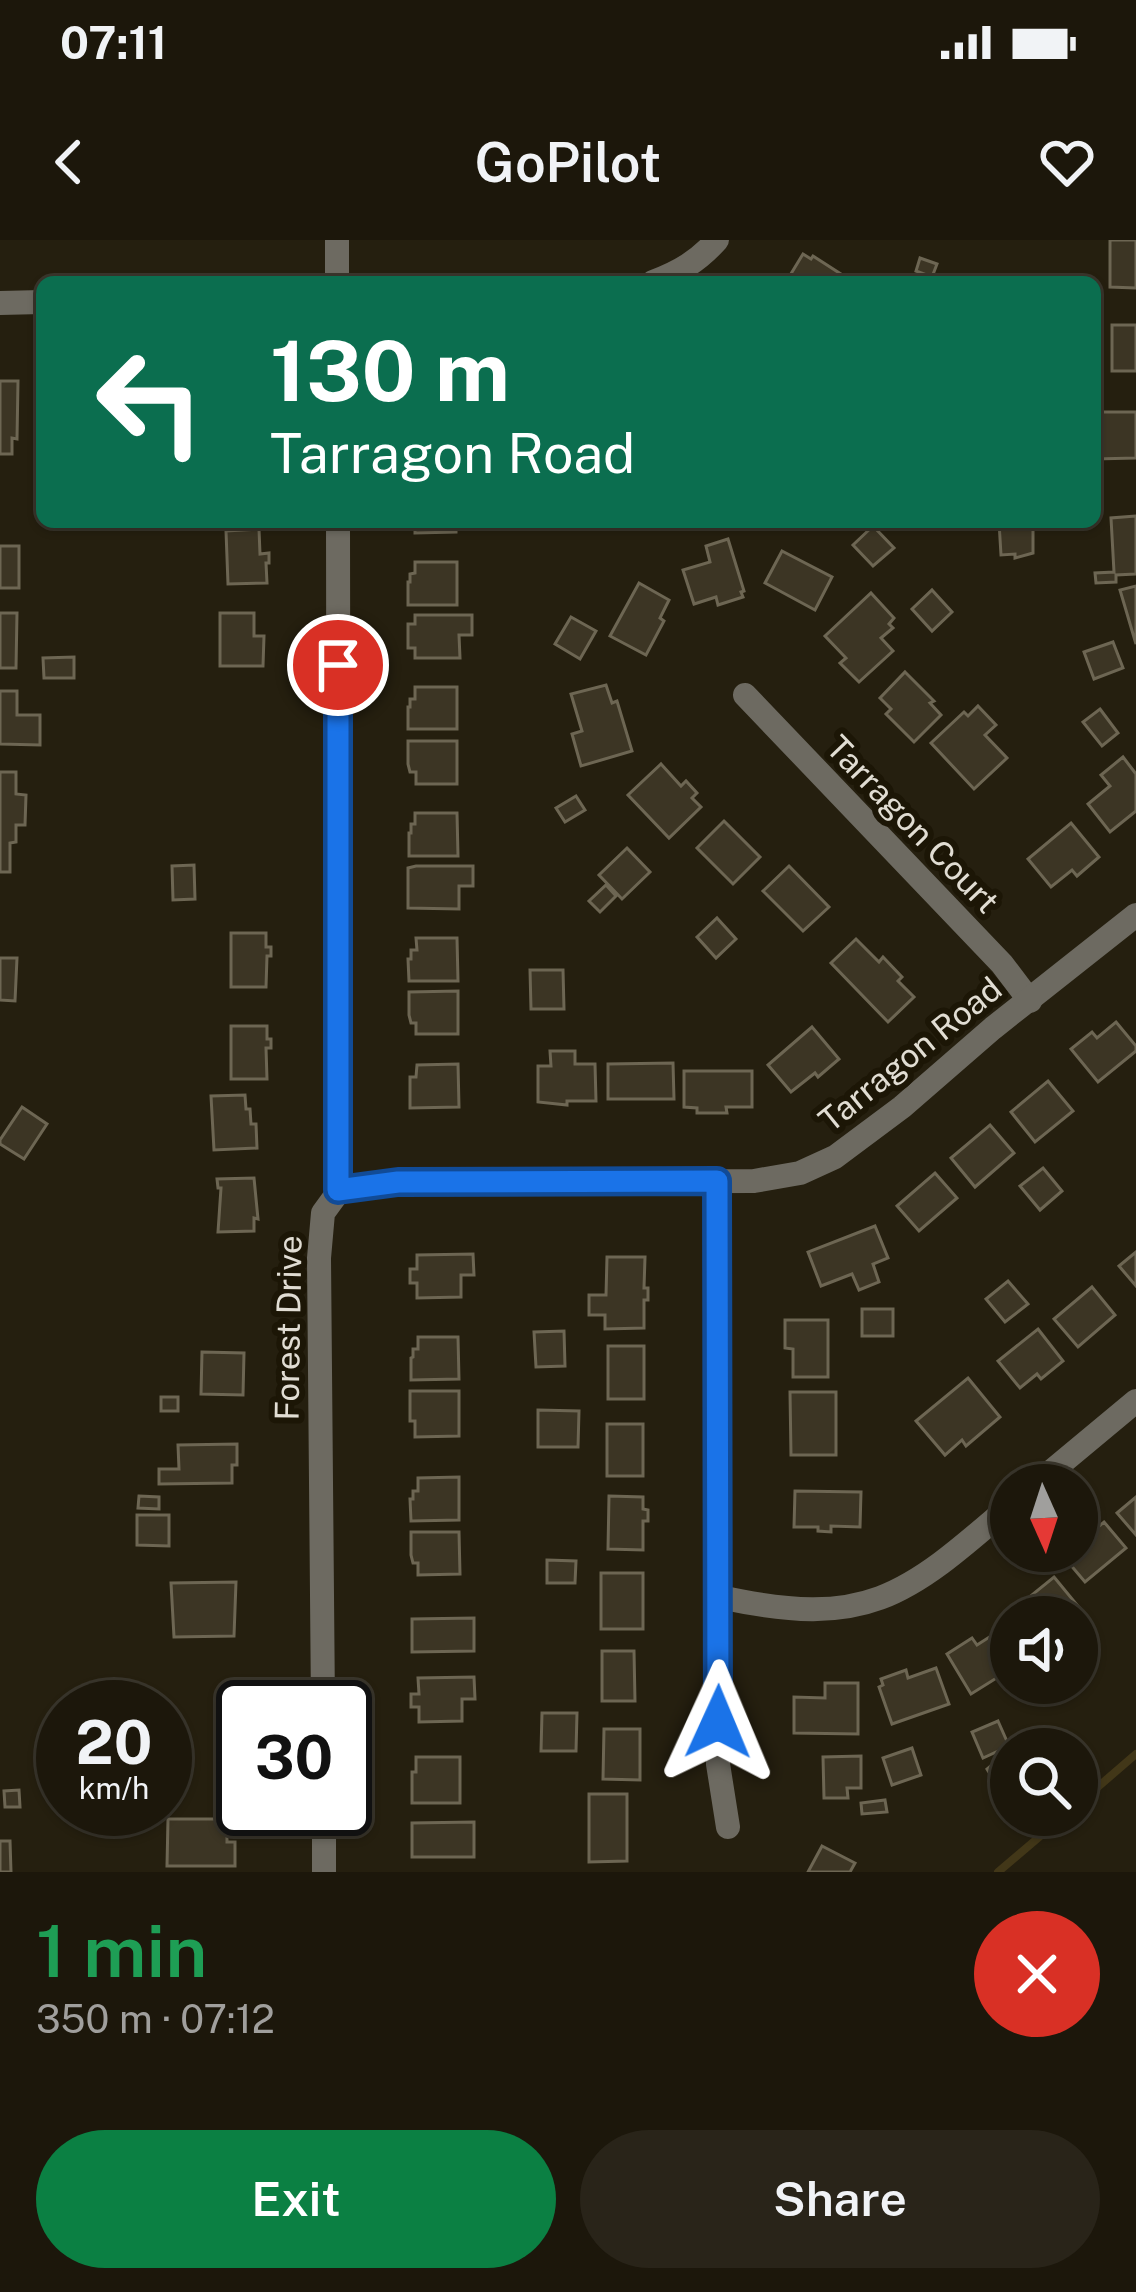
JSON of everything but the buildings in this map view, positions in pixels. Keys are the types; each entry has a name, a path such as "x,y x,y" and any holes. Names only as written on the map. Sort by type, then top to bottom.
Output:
{"street":[{"path":"337,240 338,276"},
{"path":"670,276 701,257 717,240"},
{"path":"0,303 36,302"},
{"name":"Forest Drive","path":"323,1680 319,1258 323,1213 338,1190 338,528"},
{"name":"Tarragon Court","path":"745,695 1002,964 1030,1001"},
{"name":"Tarragon Road","path":"338,1190 398,1182 754,1181 800,1173 835,1157 902,1107 1136,915"},
{"path":"717,1181 718,1764 728,1827"},
{"path":"1060,1464 1136,1401"},
{"path":"720,1597 797,1610 870,1603 910,1586 990,1522"},
{"path":"324,1836 324,1872"}],"waterway":[{"path":"1098,1787 1136,1754"},
{"path":"998,1872 1040,1836"}],"route":[{"path":"338,665 338,1190 398,1182 717,1181 718,1722"}]}
